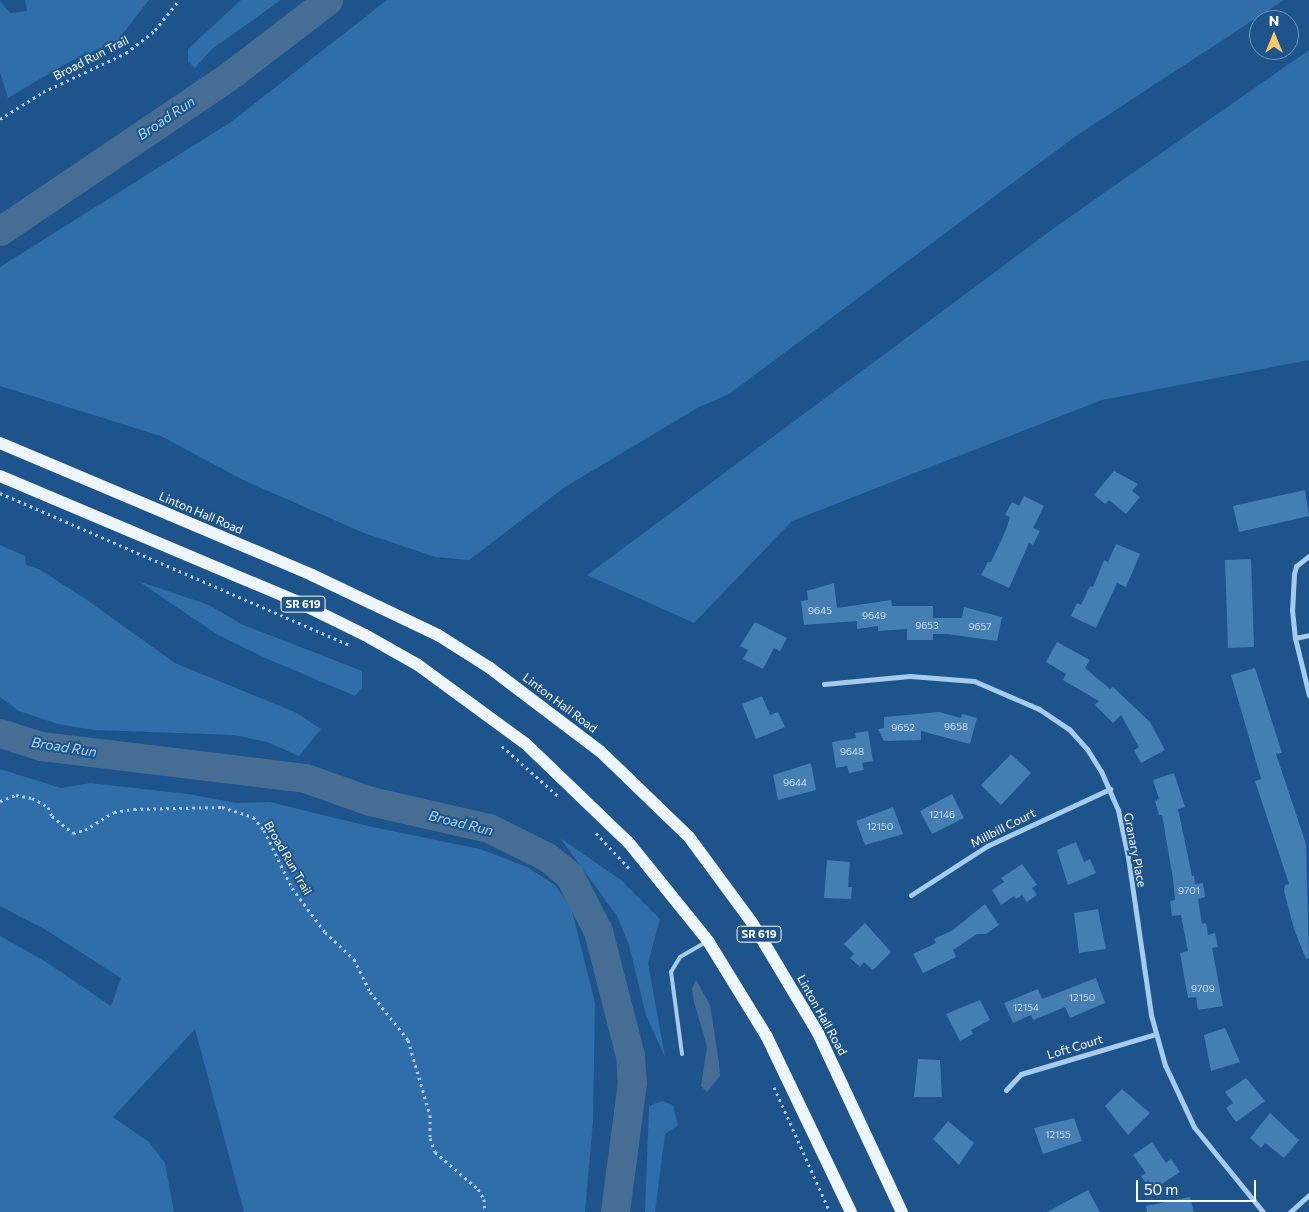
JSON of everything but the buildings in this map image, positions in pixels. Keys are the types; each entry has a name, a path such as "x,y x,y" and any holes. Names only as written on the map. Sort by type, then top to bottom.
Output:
{"main road":[{"name":"Linton Hall Road","path":"0,443 312,575 438,635 490,668 601,752 689,837 751,921 818,1032 902,1212"},
{"name":"SR 619","path":"0,476 300,603 418,665 519,738 573,787 651,867 708,940 766,1037 851,1212"}],"street":[{"path":"1309,556 1296,566 1294,574 1295,638 1309,695"},
{"path":"1295,638 1309,635"},
{"name":"Granary Place","path":"824,684 910,676 942,676 988,685 1039,709 1069,729 1087,749 1110,789 1128,856 1156,1034 1175,1092 1194,1127 1263,1212"},
{"name":"Millbill Court","path":"911,895 988,846 1110,789"},
{"name":"Loft Court","path":"1006,1090 1021,1074 1156,1034"},
{"path":"1290,1212 1309,1195"}],"lane":[{"path":"682,1054 671,972 680,957 708,940"}],"path":[{"name":"Broad Run Trail","path":"0,119 43,92 126,52 154,30 179,0"},
{"path":"0,493 352,646"},
{"path":"500,744 561,800"},
{"name":"Broad Run Trail","path":"0,802 16,795 32,798 48,807 52,816 73,832 85,830 114,812 134,808 222,807 253,816 264,830 292,888 325,932 354,959 370,992 408,1040 430,1115 430,1138 435,1152 478,1189 484,1199 485,1212"},
{"path":"594,831 633,872"},
{"path":"770,1078 830,1212"}],"shaded area":[{"path":"25,0 149,0 118,40 67,63 8,98 0,72 0,1 10,13 27,11"},
{"path":"241,0 281,0 212,49 195,68 188,61 188,49"},
{"path":"387,0 1284,0 1269,10 1249,10 1249,23 1076,136 729,394 699,407 565,487 469,560 435,557 364,533 243,480 161,436 0,386 0,267 231,122"},
{"path":"1309,50 1309,360 1102,400 792,521 694,623 587,575 1061,223 1295,60 1299,60 1299,57"},
{"path":"0,545 25,556 26,565 39,569 87,600 175,663 297,713 321,729 299,756 267,742 234,735 94,730 58,724 19,711 0,697"},
{"path":"138,581 209,605 241,624 362,671 362,687 355,696 263,657 218,635"},
{"path":"0,769 61,788 90,783 188,794 236,803 270,802 368,826 480,849 527,867 555,885 571,907 595,1003 593,1121 585,1212 244,1212 195,1029 113,1117 149,1142 165,1163 174,1212 0,1212 0,936 43,960 111,1006 121,978 46,930 0,906"},
{"path":"560,838 621,880 660,919 648,963 665,1057 646,1015 629,945 617,916"},
{"path":"696,980 710,1005 719,1063 720,1076 707,1092 701,1086 707,1047 694,1002 692,989"},
{"path":"662,1101 673,1105 678,1125 665,1134 655,1212 645,1212 649,1106"}],"waterway":[{"name":"Broad Run","path":"0,231 233,73 328,0"},
{"name":"Broad Run","path":"0,733 41,746 305,778 370,801 489,828 547,857 569,875 598,931 630,1056 632,1082 615,1212"}]}
